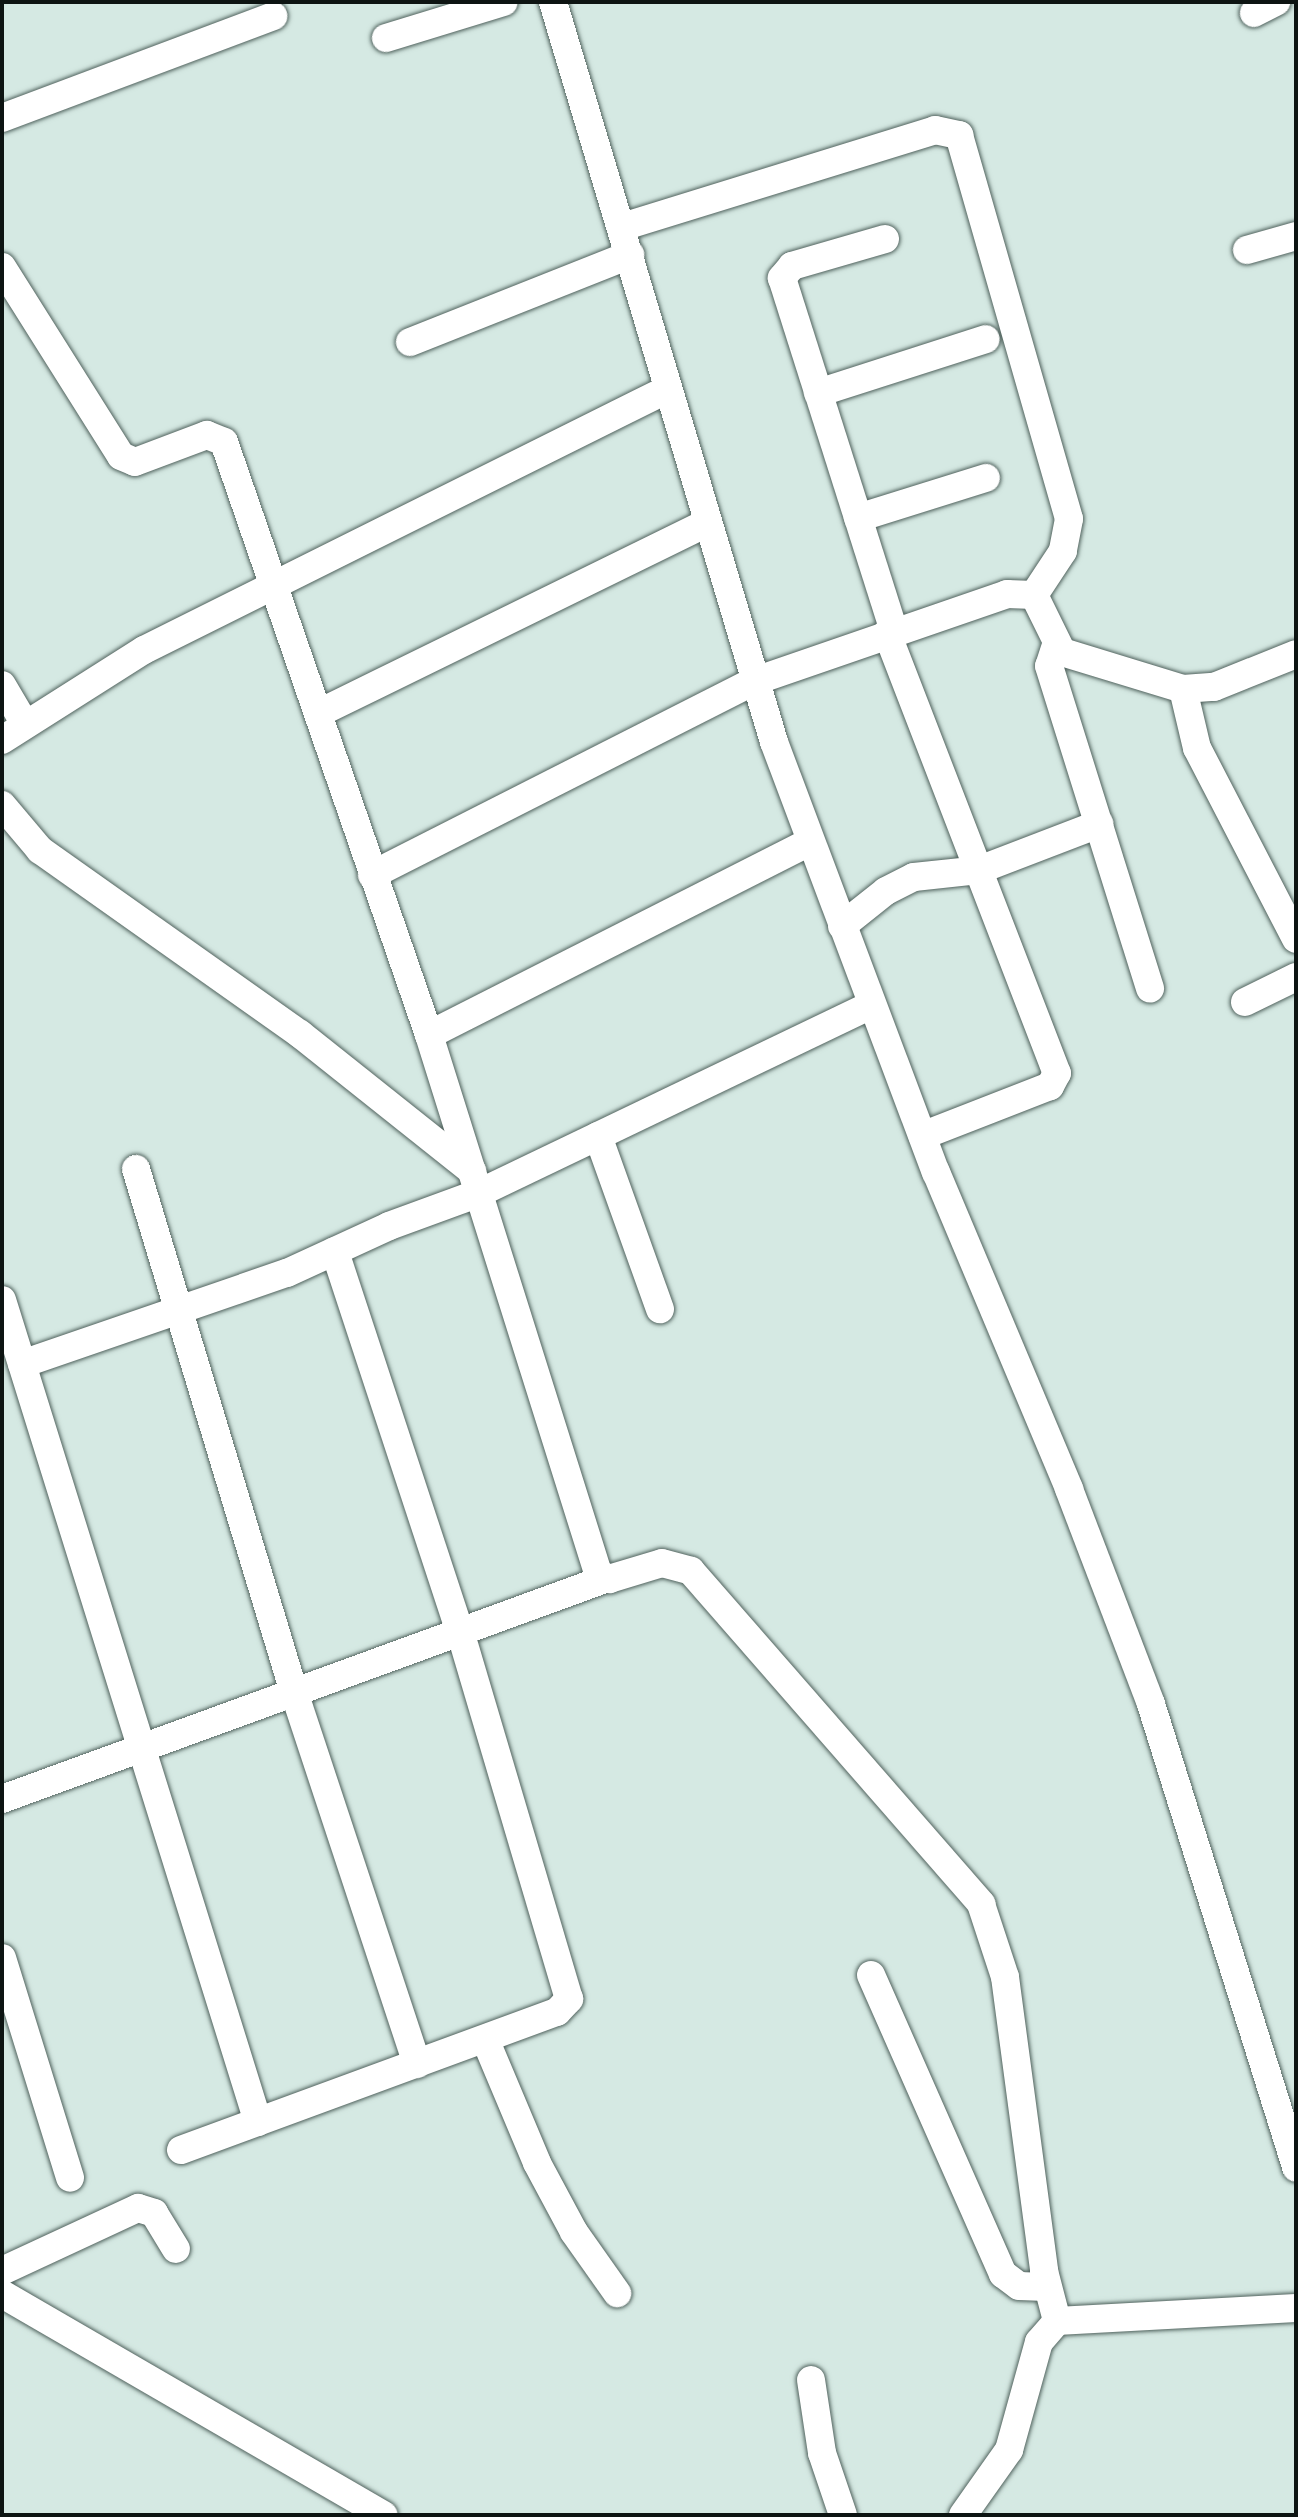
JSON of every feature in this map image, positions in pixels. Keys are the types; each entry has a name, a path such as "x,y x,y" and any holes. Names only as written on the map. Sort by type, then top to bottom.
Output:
{"street":[{"path":"386,38 504,2"},
{"path":"553,2 755,681 810,842 922,1136 1069,1489 1151,1704 1296,2168"},
{"path":"2,118 273,16"},
{"path":"622,227 935,130 959,135 1069,519 1063,551 1034,595"},
{"path":"1247,250 1296,236"},
{"path":"885,239 792,266 782,278 891,632 1056,1066 1056,1082 922,1136"},
{"path":"410,342 630,255"},
{"path":"2,267 15,315 114,447 129,462 194,437 216,436 224,442 277,586 372,875 429,1035 595,1565 605,1579"},
{"path":"818,393 986,339"},
{"path":"2,685 13,732 144,650 668,389"},
{"path":"858,518 986,478"},
{"path":"319,713 707,523"},
{"path":"372,875 755,681 1007,594 1034,595"},
{"path":"1034,595 1056,645 1075,658 1183,689 1214,687 1296,654"},
{"path":"1056,645 1049,666 1093,827 1150,989"},
{"path":"1183,689 1197,748 1296,939"},
{"path":"2,805 40,850 300,1034 476,1182"},
{"path":"842,926 886,891 914,877 979,870 1093,827"},
{"path":"429,1035 810,842"},
{"path":"1245,1002 1296,977"},
{"path":"16,1374 335,1251 476,1182 598,1136 871,1005"},
{"path":"598,1136 660,1309"},
{"path":"136,1169 293,1689 417,2064"},
{"path":"181,2150 557,2012 569,1999 460,1632 335,1251"},
{"path":"2,1300 16,1374 139,1746 258,2122"},
{"path":"2,1799 293,1689 605,1579 662,1563 691,1571 981,1904 1005,1977 1046,2287 1057,2321"},
{"path":"2,1958 70,2178"},
{"path":"871,1975 1003,2274 1019,2286 1046,2287"},
{"path":"485,2039 557,2201 617,2293"},
{"path":"2,2271 138,2208 154,2213 176,2249"},
{"path":"2,2294 384,2515"},
{"path":"963,2515 1009,2450 1039,2342 1057,2321 1296,2308"},
{"path":"811,2380 822,2453 843,2515"}]}
